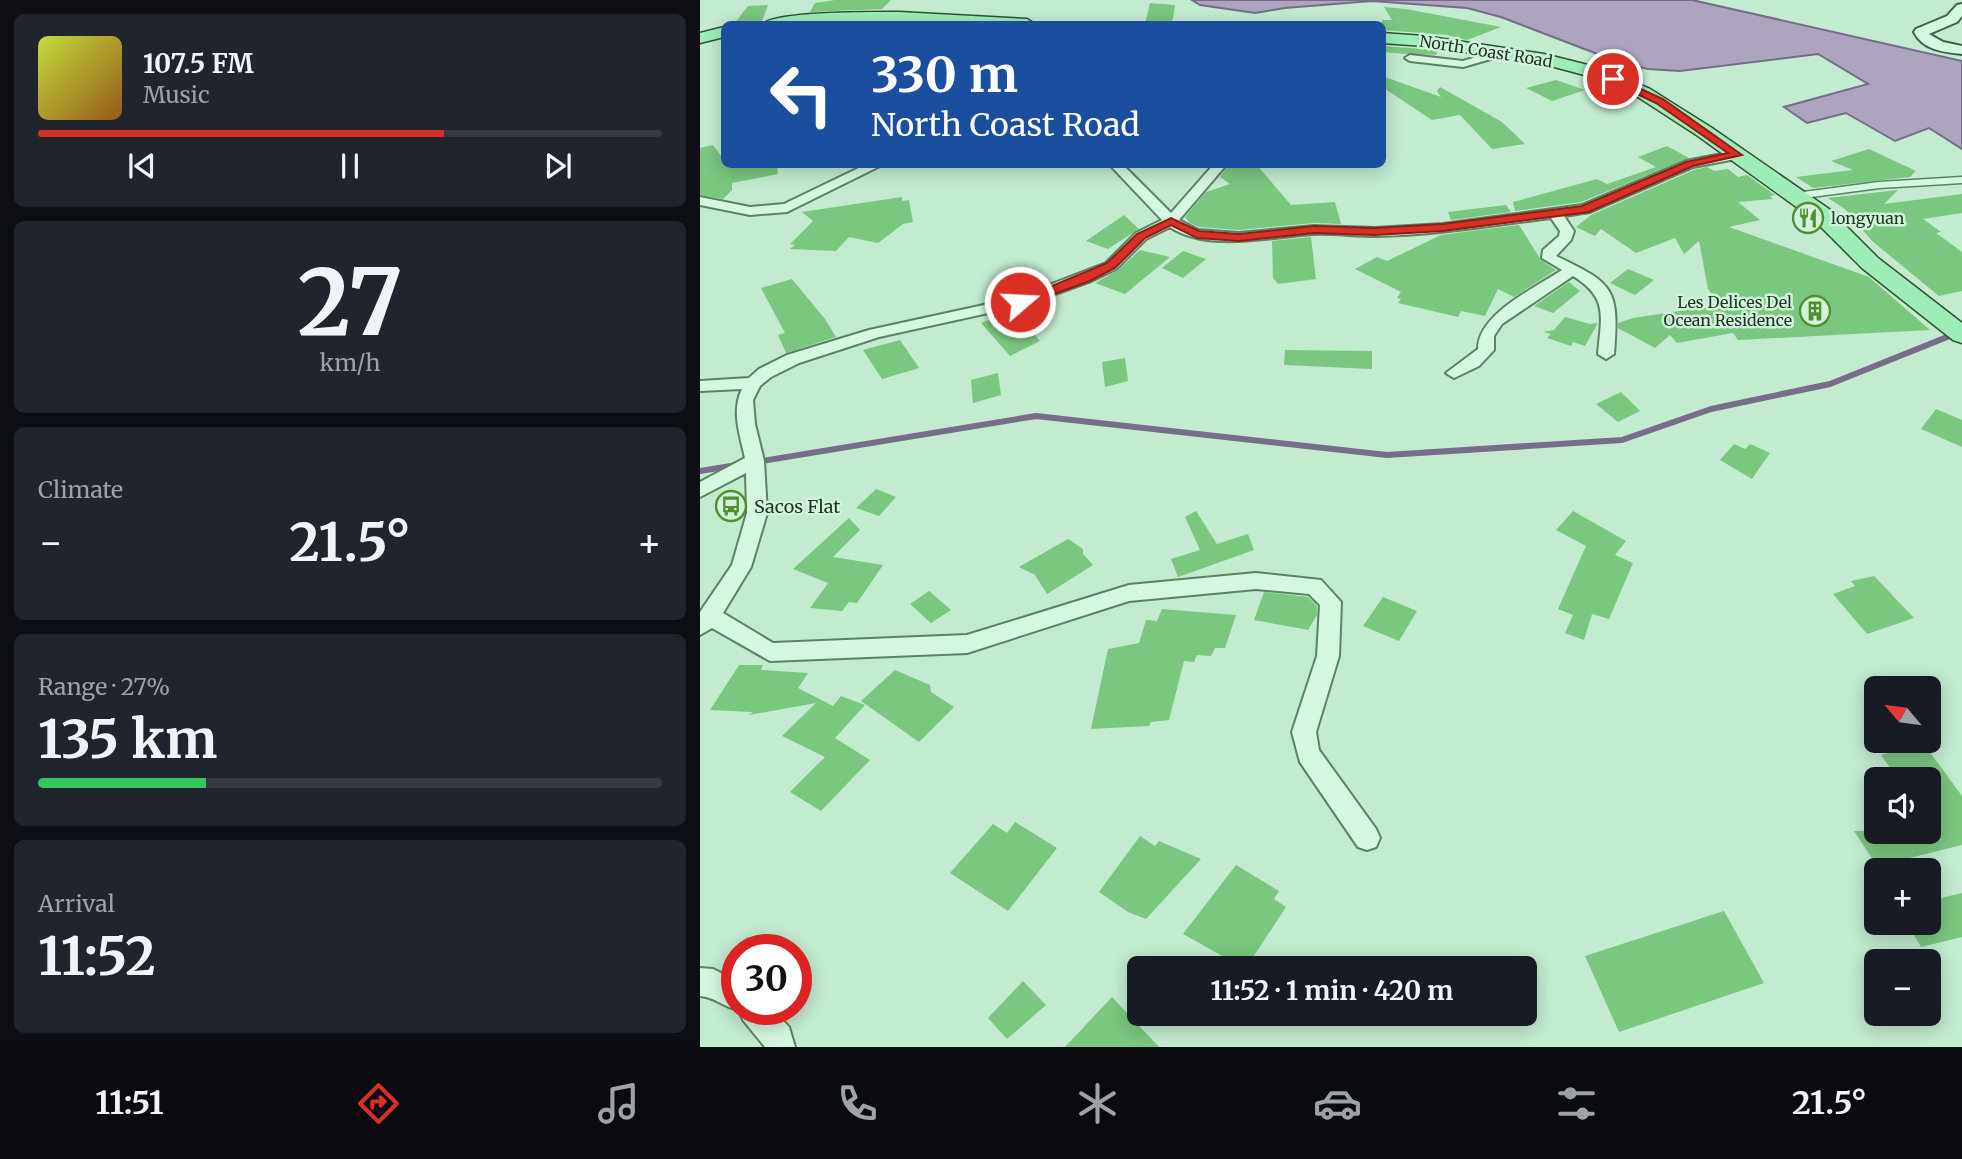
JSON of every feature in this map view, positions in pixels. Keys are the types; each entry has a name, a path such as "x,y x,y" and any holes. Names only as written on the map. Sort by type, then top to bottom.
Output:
{"main road":[{"path":"811,21 865,17 980,21"},
{"path":"700,38 721,34"},
{"name":"North Coast Road","path":"1386,38 1424,41 1575,66 1626,84 1659,101 1821,214 1870,263 1955,330"}],"street":[{"path":"1960,19 1921,32 1924,39 1940,46 1962,50"},
{"path":"1410,58 1463,64 1497,54"},
{"path":"1119,168 1171,221 1197,234 1239,237 1314,230 1375,232 1443,228 1585,209 1690,164 1737,155"},
{"path":"700,201 750,211 787,208 870,168"},
{"path":"1217,168 1171,221 1141,236 1111,266 1086,278 1020,302 937,318 793,359 765,373 753,383 745,400 746,424 755,461 757,513 741,567 705,621 770,652 967,644 1129,593 1256,581 1314,586 1331,602 1328,656 1304,732 1308,754 1367,838"},
{"path":"1555,213 1567,231 1566,237 1548,253 1549,258 1573,269 1597,286 1609,307 1606,354"},
{"path":"1454,373 1473,362 1486,350 1486,336 1496,321 1573,269"},
{"path":"700,386 753,383"},
{"path":"700,490 755,461"},
{"path":"700,982 721,988"},
{"path":"767,1025 779,1037 779,1047"}],"lane":[{"path":"1796,196 1880,184 1962,180"}],"shaded area":[{"path":"1192,0 1692,0 1962,61 1962,149 1929,128 1895,141 1846,113 1807,123 1784,107 1868,84 1818,54 1680,71 1648,69 1621,63 1501,17 1467,8 1372,1 1255,13 1200,5"}],"building":[{"path":"835,0 891,0 882,9 810,12 815,3"},
{"path":"1150,3 1175,5 1171,21 1146,21"},
{"path":"768,5 762,21 736,21 748,6"},
{"path":"1384,7 1501,27 1467,40 1447,35 1386,30 1386,21 1382,20 1392,20"},
{"path":"1386,46 1438,51 1436,55 1386,52"},
{"path":"1386,77 1441,97 1437,91 1440,87 1502,122 1525,144 1492,149 1460,115 1432,120 1386,90"},
{"path":"1556,80 1585,90 1552,101 1526,88"},
{"path":"713,145 721,156 721,168 777,168 778,174 732,183 732,190 723,199 700,195 700,148"},
{"path":"1667,146 1689,158 1581,202 1515,211 1513,202 1597,179 1607,184 1656,167 1638,157"},
{"path":"1869,149 1916,171 1910,177 1813,188 1796,177 1853,170 1831,161"},
{"path":"1707,167 1715,171 1728,169 1738,177 1747,175 1775,195 1770,196 1773,199 1738,202 1760,220 1729,227 1869,277 1930,330 1738,340 1733,333 1677,343 1670,335 1655,348 1618,328 1618,323 1633,318 1720,305 1708,289 1699,241 1684,254 1675,238 1636,253 1601,229 1595,236 1576,227 1591,215 1694,170"},
{"path":"1226,168 1259,168 1291,205 1335,202 1341,224 1314,223 1239,230 1199,227 1190,223 1185,217 1206,192 1230,184 1220,177"},
{"path":"1898,190 1884,204 1962,194 1962,213 1923,219 1941,232 1936,233 1962,252 1962,291 1939,296 1872,241 1845,209 1828,198"},
{"path":"902,197 902,201 909,200 913,222 903,224 878,243 849,237 836,251 790,249 795,245 790,244 813,221 802,212"},
{"path":"1506,205 1511,212 1451,220 1448,212"},
{"path":"1124,215 1139,229 1108,249 1086,241"},
{"path":"1519,225 1541,260 1556,270 1514,297 1498,289 1485,316 1461,311 1458,317 1398,303 1401,299 1397,298 1401,292 1355,269 1377,257 1387,261 1441,235"},
{"path":"1311,237 1316,279 1278,284 1273,278 1272,241"},
{"path":"1140,250 1170,257 1125,294 1095,283 1117,271"},
{"path":"1183,251 1206,259 1183,278 1162,268"},
{"path":"1628,269 1654,280 1635,295 1610,283"},
{"path":"792,279 825,319 836,337 786,353 778,335 785,333 761,288"},
{"path":"1569,282 1580,291 1553,313 1534,306"},
{"path":"1013,311 1040,341 1010,356 981,323"},
{"path":"1565,317 1590,324 1598,323 1585,346 1573,342 1571,346 1547,338 1551,334 1543,332 1554,330"},
{"path":"900,340 919,368 882,379 863,350"},
{"path":"1285,350 1372,351 1372,369 1284,365"},
{"path":"1125,358 1128,381 1105,387 1102,362"},
{"path":"998,373 1001,395 973,403 971,380"},
{"path":"1621,392 1640,411 1618,422 1596,404"},
{"path":"1936,409 1962,420 1962,447 1921,429"},
{"path":"1734,444 1745,449 1750,444 1770,453 1752,479 1720,460"},
{"path":"876,489 896,497 879,516 856,508"},
{"path":"1196,511 1217,544 1248,534 1254,550 1178,577 1171,559 1200,550 1185,517"},
{"path":"1573,511 1626,541 1615,555 1633,563 1609,619 1592,614 1584,640 1565,633 1573,615 1558,609 1586,546 1556,530"},
{"path":"849,518 860,530 833,557 883,565 857,603 849,602 842,611 810,608 828,583 793,569"},
{"path":"1068,539 1083,549 1083,554 1093,565 1047,594 1035,575 1019,567"},
{"path":"1874,576 1914,618 1867,634 1833,594 1855,586 1851,581"},
{"path":"929,591 951,610 931,623 910,604"},
{"path":"1264,592 1308,597 1317,606 1317,615 1308,630 1254,620"},
{"path":"1383,597 1417,611 1399,641 1363,626"},
{"path":"1162,609 1236,615 1225,648 1215,648 1211,656 1197,655 1194,662 1184,661 1169,720 1151,722 1149,726 1091,729 1108,649 1139,643 1146,620 1157,621"},
{"path":"739,665 763,665 761,670 808,673 798,688 833,706 841,696 865,705 835,738 870,760 821,811 790,792 825,757 782,736 816,703 749,715 753,712 710,710"},
{"path":"895,670 930,685 931,692 954,707 919,742 861,701"},
{"path":"1931,753 1941,767 1890,767 1881,755"},
{"path":"1941,767 1962,796 1962,845 1909,858 1872,858 1854,831 1864,831 1864,844 1941,844"},
{"path":"1015,822 1057,848 1008,911 950,873 993,824 1007,833"},
{"path":"1140,836 1155,846 1159,841 1201,859 1146,919 1128,912 1099,892"},
{"path":"1236,865 1279,891 1274,899 1286,907 1254,956 1222,956 1183,934"},
{"path":"1962,893 1962,937 1921,947 1914,935 1941,935 1941,898"},
{"path":"1724,911 1764,983 1619,1032 1585,956"},
{"path":"1023,981 1046,1005 1007,1039 988,1018"},
{"path":"1112,997 1127,1013 1127,1026 1139,1026 1159,1047 1065,1047"}],"waterway":[{"path":"756,462 1036,416 1387,455 1622,440 1711,409 1830,384 1962,331"},
{"path":"700,471 737,465"}],"place":[{"name":"longyuan","path":"1808,218"},
{"name":"Les Delices Del Ocean Residence","path":"1815,311"},
{"name":"Sacos Flat","path":"731,506"}],"route":[{"path":"1020,302 1111,266 1141,236 1171,221 1184,230 1197,234 1239,237 1263,237 1314,230 1375,232 1443,228 1585,209 1690,164 1737,155 1659,101 1613,79"}]}
